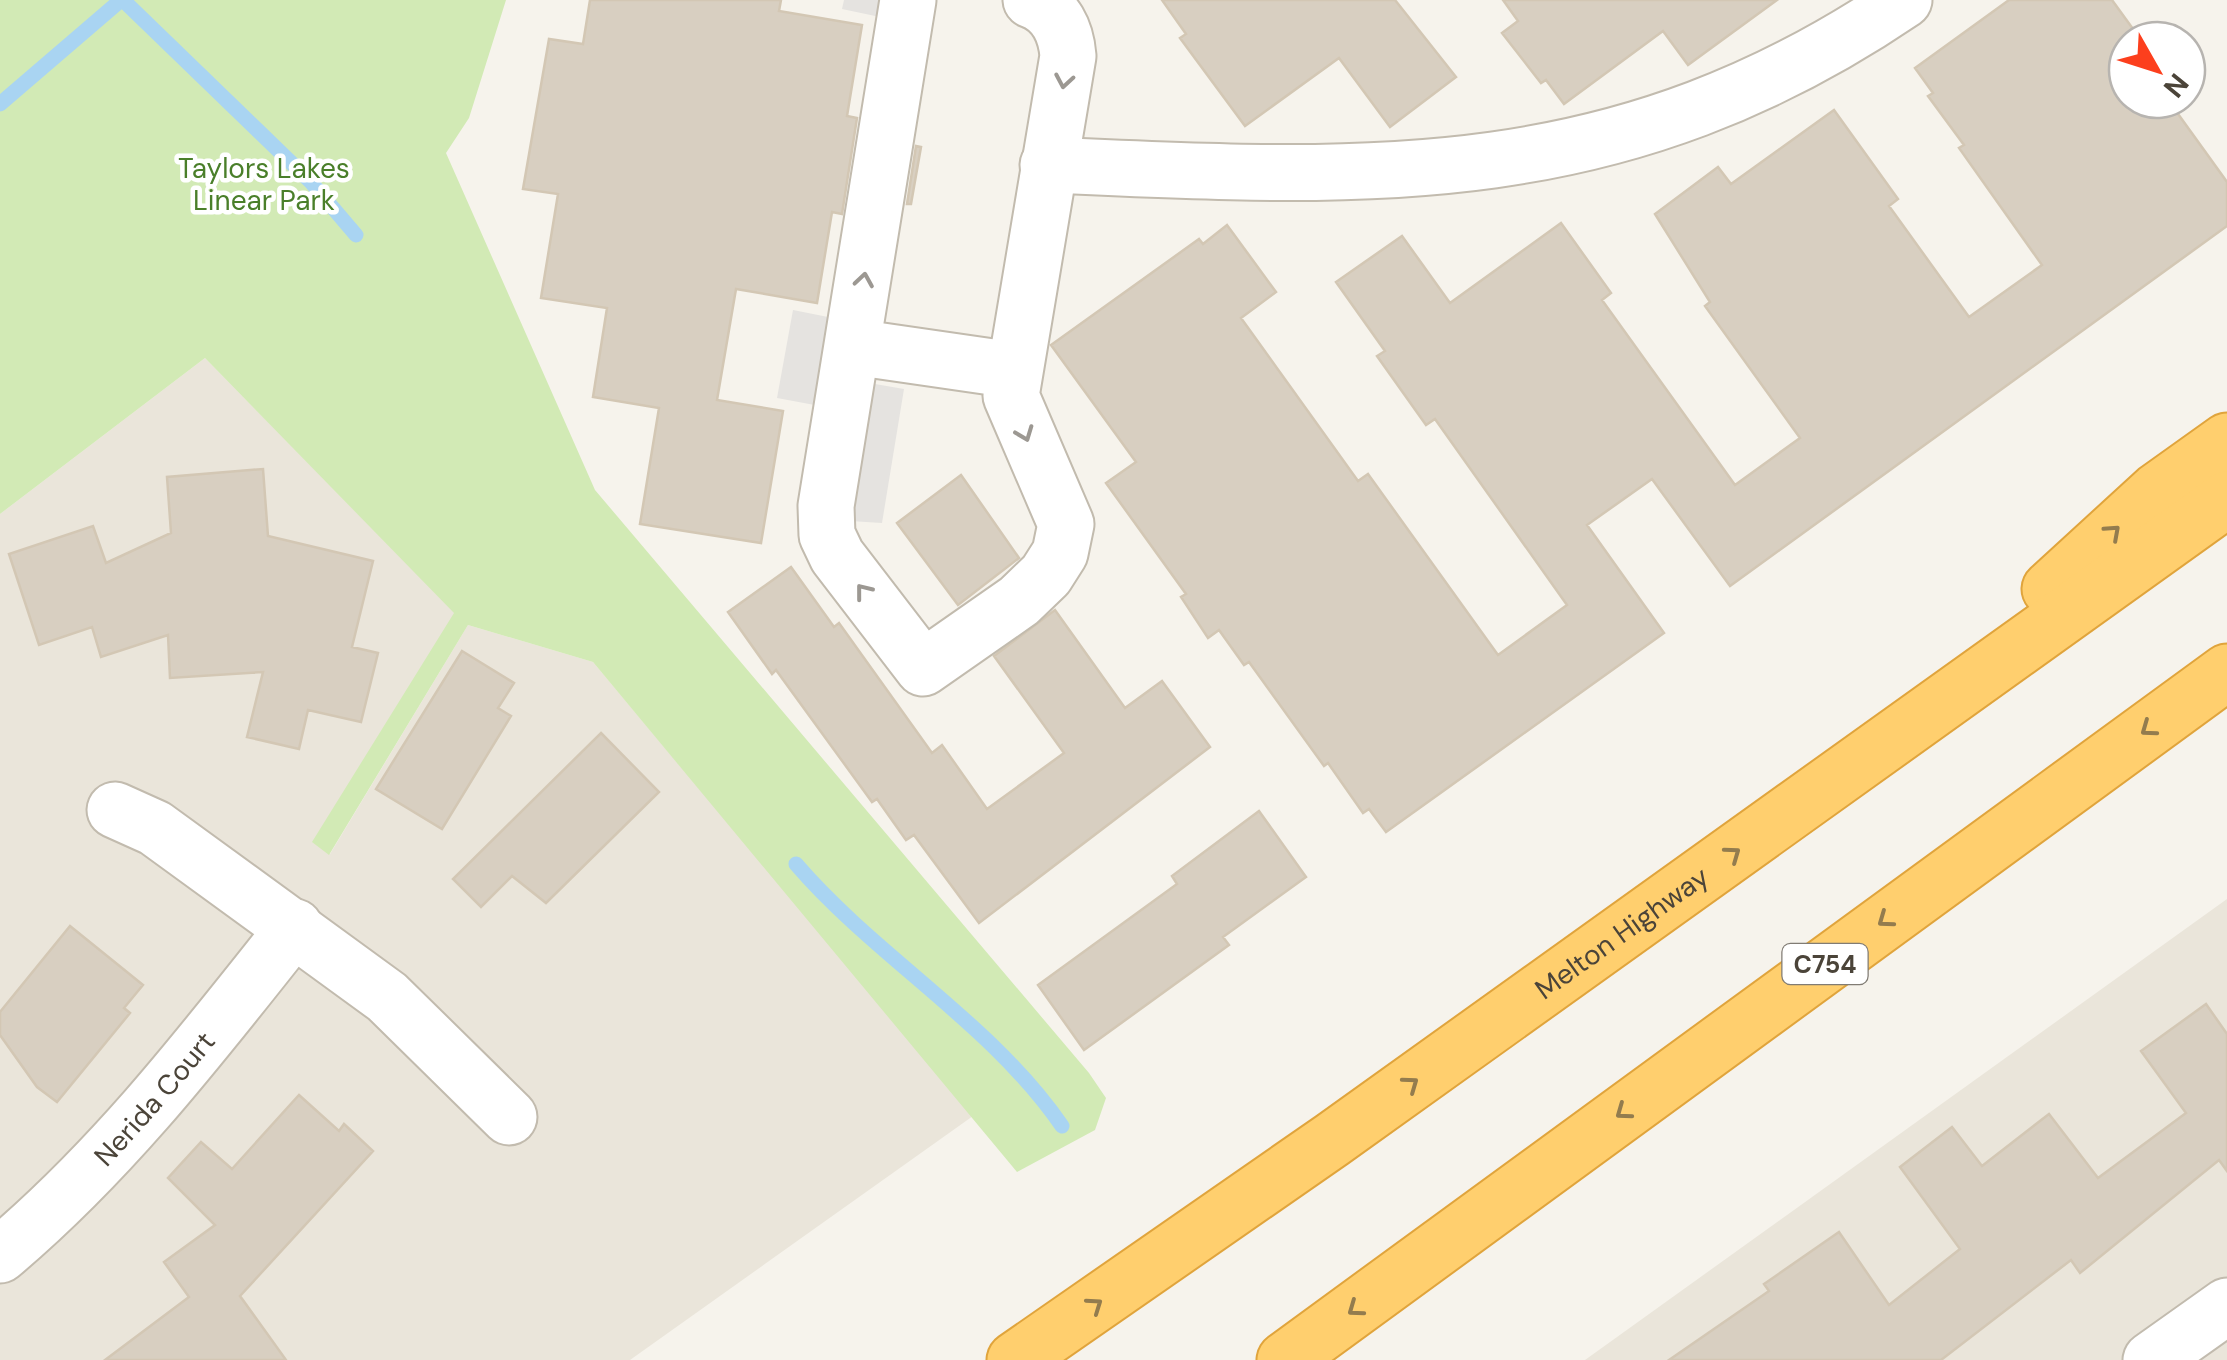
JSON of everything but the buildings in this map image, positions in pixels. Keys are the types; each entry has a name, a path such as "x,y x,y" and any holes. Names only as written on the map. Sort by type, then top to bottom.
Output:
{"highway":[{"path":"1860,763 2157,491 2227,441"},
{"name":"Melton Highway","path":"1015,1360 1332,1140 2227,499"},
{"name":"C754","path":"1285,1360 2227,672"}],"street":[{"path":"908,0 826,506 828,535 837,556 923,668 1019,600 1046,575 1060,552 1066,524 1011,396 1068,56 1061,26 1050,9 1036,0"},
{"path":"1048,165 1289,175 1405,171 1576,148 1693,114 1758,85 1827,49 1904,0"},
{"path":"854,347 1013,370"},
{"path":"115,810 155,828 388,997 509,1118"},
{"name":"Nerida Court","path":"0,1255 92,1172 295,927"},
{"path":"2151,1360 2227,1306"}],"shaded area":[{"path":"844,0 923,0 918,25 842,9"},
{"path":"793,310 833,318 875,384 904,389 882,523 802,518 820,406 777,398"},
{"path":"205,358 455,613 313,842 330,854 468,625 593,662 973,1116 630,1360 0,1360 0,514"},
{"path":"2227,899 2227,1360 1585,1360"}],"green space":[{"name":"Taylors Lakes Linear Park","path":"0,0 506,0 469,118 446,153 595,490 1089,1073 1106,1098 1095,1130 1017,1172 593,662 468,625 329,855 312,842 454,613 205,358 0,514"}],"waterway":[{"path":"0,104 121,0"},
{"path":"123,0 310,181 356,235"},
{"path":"796,864 862,930 1002,1055 1062,1126"}]}
